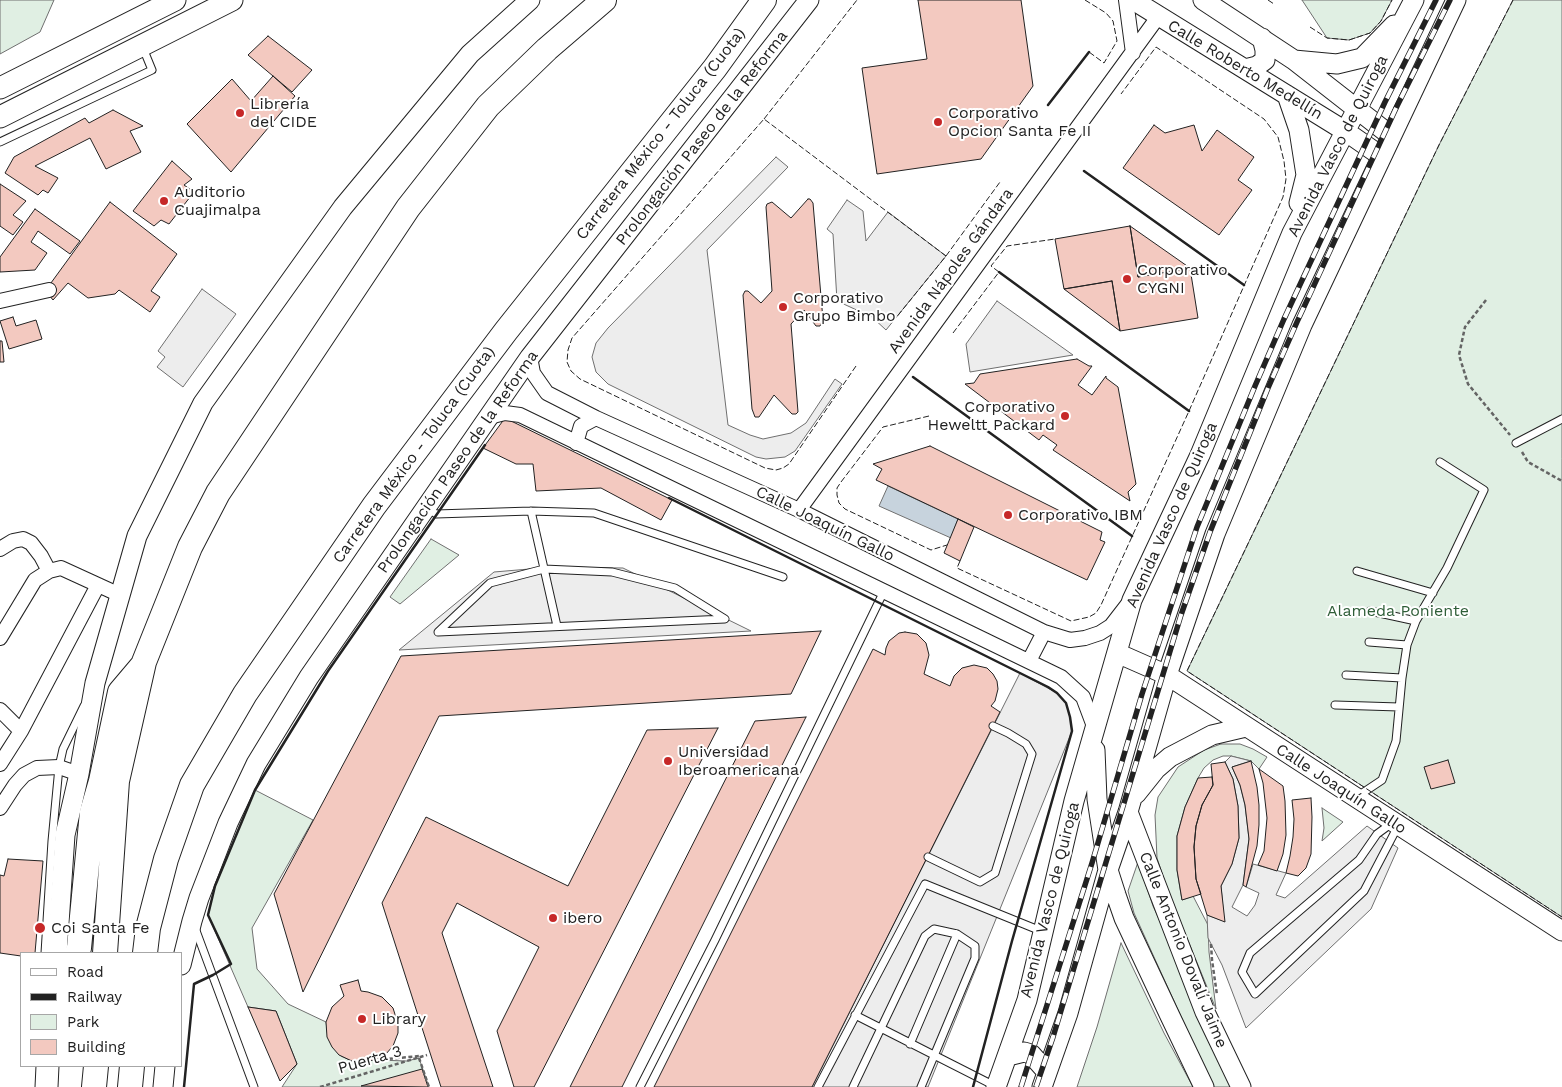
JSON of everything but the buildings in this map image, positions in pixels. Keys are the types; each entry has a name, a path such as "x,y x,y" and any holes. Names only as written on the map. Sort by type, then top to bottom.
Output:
{"highway":[{"path":"105,952 118,781 144,662 190,546 218,493 408,208 488,106 547,49 604,0"},
{"name":"Carretera México - Toluca (Cuota)","path":"144,952 163,866 192,785 245,694 374,506 506,331 715,68 764,0"},
{"path":"77,952 92,812 101,781 120,692 144,662"},
{"path":"87,952 101,812 101,781"},
{"path":"94,1087 96,1067"},
{"path":"130,1087 132,1067"}],"main road":[{"path":"0,88 175,0"},
{"path":"0,117 232,0"},
{"path":"57,952 65,835 79,774 95,683 137,536 203,403 343,206 470,54 530,0"},
{"name":"Prolongación Paseo de la Reforma","path":"182,961 192,921 228,823 256,764 309,678 530,357 808,0"},
{"name":"Calle Roberto Medellín","path":"1133,0 1345,131 1381,156"},
{"name":"Calle Roberto Medellín","path":"1203,0 1294,60 1390,135"},
{"path":"1045,1080 1086,954 1108,870 1130,805 1168,675 1215,534 1302,325 1390,135 1456,0"},
{"path":"1294,60 1337,64 1362,58 1411,5"},
{"name":"Avenida Vasco de Quiroga","path":"996,1087 1027,1000 1074,801 1132,600 1200,454 1292,233 1411,5"},
{"path":"1245,69 1257,66 1265,60 1262,38"},
{"path":"1287,95 1299,130 1306,175 1292,233"},
{"name":"Calle Joaquín Gallo","path":"1117,653 1168,675 1562,932"},
{"path":"1130,805 1156,769 1170,757 1212,734 1246,727"},
{"path":"1095,729 1097,799 1108,870"},
{"name":"Calle Antonio Dovalí Jaime","path":"1130,805 1205,1012 1241,1087"},
{"name":"Calle Antonio Dovalí Jaime","path":"1108,870 1124,918 1204,1087"},
{"path":"1008,1056 1024,1052 1031,1054 1045,1080"},
{"path":"48,1087 49,1067"},
{"path":"163,1087 165,1067"}],"street":[{"path":"1126,0 1133,53"},
{"name":"Avenida Nápoles Gándara","path":"799,510 1062,146 1158,17"},
{"path":"0,301 49,290"},
{"name":"Calle Joaquín Gallo","path":"530,357 532,372 547,393 596,418 799,510 1044,632 1070,640 1100,633 1111,626 1132,600"},
{"path":"489,417 506,413 520,415 1061,677 1083,698 1095,729"},
{"path":"576,443 581,426 596,418"},
{"path":"0,549 13,541 23,539 31,543 49,571"},
{"path":"0,638 35,580 49,571 61,568 120,596"},
{"path":"0,764 21,731 98,585"},
{"path":"1029,661 1044,632"},
{"path":"0,710 21,731"},
{"path":"0,808 24,775 37,768 59,767 79,774"}],"lane":[{"path":"0,142 152,70 142,45"},
{"path":"1516,443 1562,418"},
{"path":"1355,798 1382,780 1396,741 1407,644 1416,621 1447,568 1484,490 1440,462"},
{"path":"426,507 436,514 531,511 594,512 783,577"},
{"path":"531,511 557,626"},
{"path":"544,569 612,572 675,588 725,619 438,632 490,583 544,569"},
{"path":"1357,571 1433,593"},
{"path":"640,1087 715,940 884,591"},
{"path":"1370,611 1416,621"},
{"path":"1369,642 1407,644"},
{"path":"1346,675 1402,678"},
{"path":"45,952 59,767 63,749 95,683"},
{"path":"1335,705 1399,707"},
{"path":"928,857 980,882 995,874 1032,754 1026,744 1008,732 994,726"},
{"path":"1396,824 1364,891 1255,994 1242,972 1250,953 1359,860 1378,834 1396,824"},
{"path":"818,1087 925,884 1043,932"},
{"path":"192,921 254,1087"},
{"path":"852,1087 925,936 934,929 957,934 975,946 975,958 935,1056 920,1087"},
{"path":"910,1044 957,934"},
{"path":"855,1015 996,1087"},
{"path":"38,1087 40,1067"}],"path":[{"path":"1486,300 1464,328 1459,355 1468,384 1516,443 1528,462 1562,481"},
{"name":"Puerta 3","path":"320,1087 427,1055 376,1060"},
{"path":"419,1058 429,1087"}],"green space":[{"path":"0,0 54,0 40,32 0,54"},
{"path":"1302,0 1392,0 1381,21 1370,33 1349,40 1327,38"},
{"name":"Alameda Poniente","path":"1513,0 1562,0 1562,917 1187,671 1439,145"},
{"path":"431,539 459,555 400,604 390,597"},
{"path":"1221,744 1240,744 1267,757 1259,769 1251,761 1231,756 1223,756 1213,760 1204,768 1198,778 1185,807 1177,836 1177,870 1182,900 1193,896 1208,925 1209,952 1216,1009 1169,894 1157,858 1155,815 1158,797 1178,767 1204,750"},
{"path":"255,790 313,820 252,928 257,969 288,1004 326,1022 328,1037 341,1056 354,1062 376,1060 407,1061 419,1058 429,1087 282,1087 297,1064 276,1011 248,1007 208,915 215,886"},
{"path":"1322,808 1343,822 1322,841 1324,828"},
{"path":"1138,862 1153,906 1235,1087 1213,1087 1134,913 1128,891"},
{"path":"1121,943 1164,1033 1193,1087 1077,1087 1097,1027"}],"shaded area":[{"path":"776,157 788,167 707,250 728,425 763,439 791,433 806,423 835,379 842,384 795,451 785,457 766,459 756,457 608,384 596,372 592,357 596,343 608,328"},
{"path":"847,200 863,211 866,241 888,212 946,256 886,330 872,317 837,301 833,234 827,229"},
{"path":"202,289 236,314 183,387 157,367 165,357 158,351"},
{"path":"997,301 1073,355 970,372 966,344"},
{"path":"888,486 958,519 951,538 879,506"},
{"path":"553,567 623,568 751,631 399,650 494,572"},
{"path":"1020,673 1057,693 1066,703 1072,731 928,1087 812,1087"},
{"path":"1231,756 1251,761 1232,767 1240,785 1245,805 1249,839 1243,885 1232,907 1247,916 1255,905 1259,893 1246,887 1253,864 1286,873 1276,895 1285,898 1367,826 1398,848 1371,909 1246,1028 1222,965 1208,938 1207,915 1224,921 1221,886 1232,864 1239,838 1238,806 1233,779 1225,762"}],"railway":[{"path":"1021,1087 1092,863 1142,694 1197,527 1284,319 1385,102 1436,0"},
{"path":"1036,1087 1053,1037 1181,615 1210,532 1268,388 1297,322 1397,106 1450,0"}],"fence":[{"path":"764,119 857,0"},
{"path":"1085,0 1106,13 1113,21 1117,41 1104,63 1089,52"},
{"path":"1268,0 1274,4"},
{"path":"1310,27 1327,38 1349,40 1370,33 1381,21 1392,0"},
{"path":"1513,0 1439,145 1187,671 1562,917"},
{"path":"960,561 957,568 1071,621 1089,617 1096,613 1189,411 1283,197 1286,179 1284,161 1278,137 1264,119 1156,47 1121,94"},
{"path":"856,366 789,464 776,470 765,468 580,379 571,371 567,362 572,338 764,119 946,256 891,324"},
{"path":"946,256 1000,182"},
{"path":"953,333 999,272 991,266 1007,246 1055,239"},
{"path":"929,416 883,427 841,482 837,488 837,495 839,503 845,509 931,550 947,545"}],"wall":[{"path":"1048,105 1089,52"},
{"path":"1084,171 1244,285"},
{"path":"999,272 1189,411"},
{"path":"913,377 1132,536"},
{"path":"184,1087 194,984 231,964 208,915 215,886 255,790 328,671 485,445"},
{"path":"669,498 1048,687 1066,703 1072,731 1012,941 973,1087"}],"place":[{"name":"Librería del CIDE","path":"240,113"},
{"name":"Corporativo Opcion Santa Fe II","path":"938,122"},
{"name":"Auditorio Cuajimalpa","path":"164,201"},
{"name":"Corporativo CYGNI","path":"1127,279"},
{"name":"Corporativo Grupo Bimbo","path":"783,307"},
{"name":"Corporativo Heweltt Packard","path":"1065,416"},
{"name":"Corporativo IBM","path":"1008,515"},
{"name":"Universidad Iberoamericana","path":"668,761"},
{"name":"ibero","path":"553,918"},
{"name":"Coi Santa Fe","path":"40,928"},
{"name":"Library","path":"362,1019"}]}
